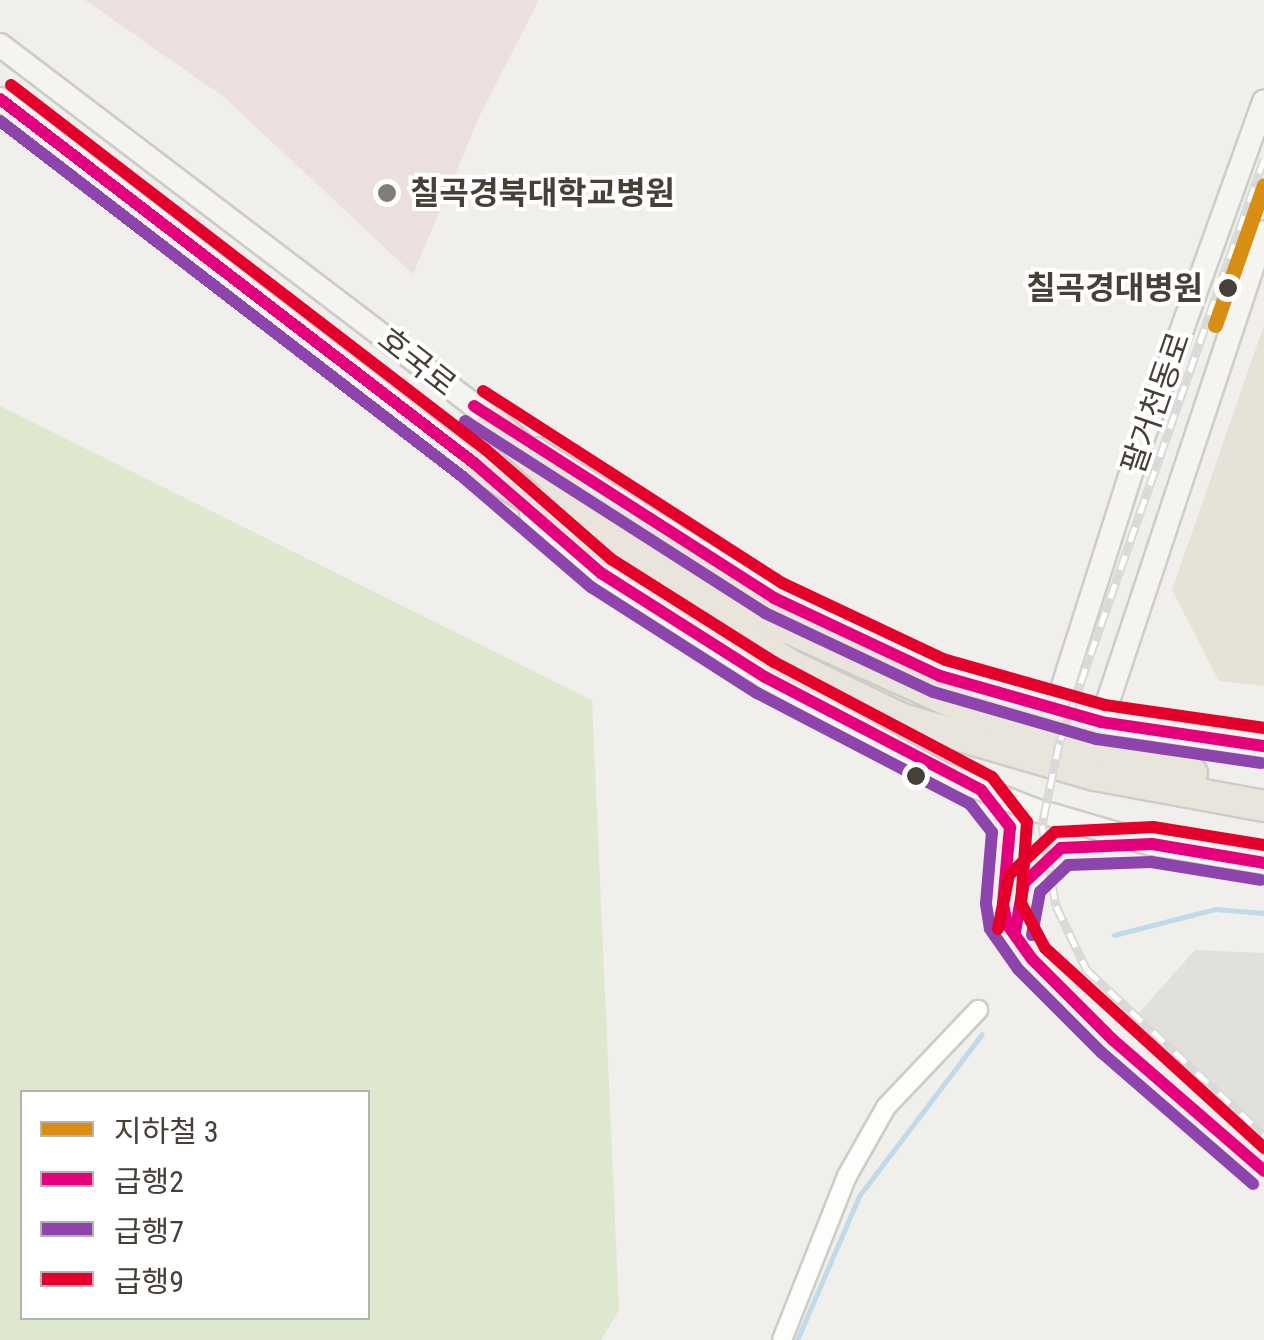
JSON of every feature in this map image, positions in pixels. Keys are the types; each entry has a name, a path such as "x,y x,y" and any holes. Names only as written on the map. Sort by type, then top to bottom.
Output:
{"highway":[{"path":"492,422 581,503 855,661 1026,729 1168,768 1264,786"},
{"path":"474,464 792,666 902,719 1095,775 1264,806"}],"main road":[{"name":"호국로","path":"0,46 492,422 835,630 940,676 1101,722 1264,746"},
{"name":"호국로","path":"0,98 474,464 601,573 765,678 898,751 1032,809 1152,844 1264,863"},
{"name":"팔거천동로","path":"1056,708 1141,442 1264,102"},
{"name":"팔거천동로","path":"1101,722 1264,232"}],"street":[{"path":"782,1340 847,1176 886,1107 978,1010"}],"shaded area":[{"name":"칠곡경북대학교병원","path":"85,0 539,0 481,113 413,274 225,98"},
{"path":"1264,325 1264,686 1219,681 1172,590"},
{"path":"1195,950 1264,953 1264,1148 1126,1027"}],"green space":[{"path":"0,406 592,700 619,1310 601,1340 0,1340"}],"waterway":[{"path":"1114,935 1215,909 1264,913"},
{"path":"797,1340 859,1196 982,1034"}],"railway":[{"path":"1264,159 1059,744 1042,825 1056,906 1087,970 1264,1135"}],"metro line":[{"name":"3","path":"1215,325 1264,185"}],"transit line":[{"name":"급행9","path":"11,85 485,449 611,559 774,662 992,777 1027,822 1021,903 1045,948 1264,1148"},
{"name":"급행2","path":"0,99 474,463 601,573 765,677 981,790 1010,827 1003,904 1007,924 1032,959 1113,1040 1264,1171"},
{"name":"급행7","path":"0,121 463,477 591,587 757,693 970,804 992,832 986,904 990,929 1018,969 1102,1053 1253,1184"},
{"name":"급행9","path":"483,391 782,583 946,660 1105,705 1264,728"},
{"name":"급행2","path":"474,406 774,598 940,676 1101,722 1264,746"},
{"name":"급행7","path":"465,421 765,613 933,692 1096,739 1261,763"},
{"name":"급행9","path":"998,929 1009,875 1055,832 1153,827 1264,845"},
{"name":"급행2","path":"1015,932 1024,883 1061,848 1152,844 1264,863"},
{"name":"급행7","path":"1032,935 1040,892 1068,865 1151,862 1261,880"}],"place":[{"name":"칠곡경북대학교병원","path":"387,193"},
{"name":"칠곡경대병원","path":"1228,288"}]}
